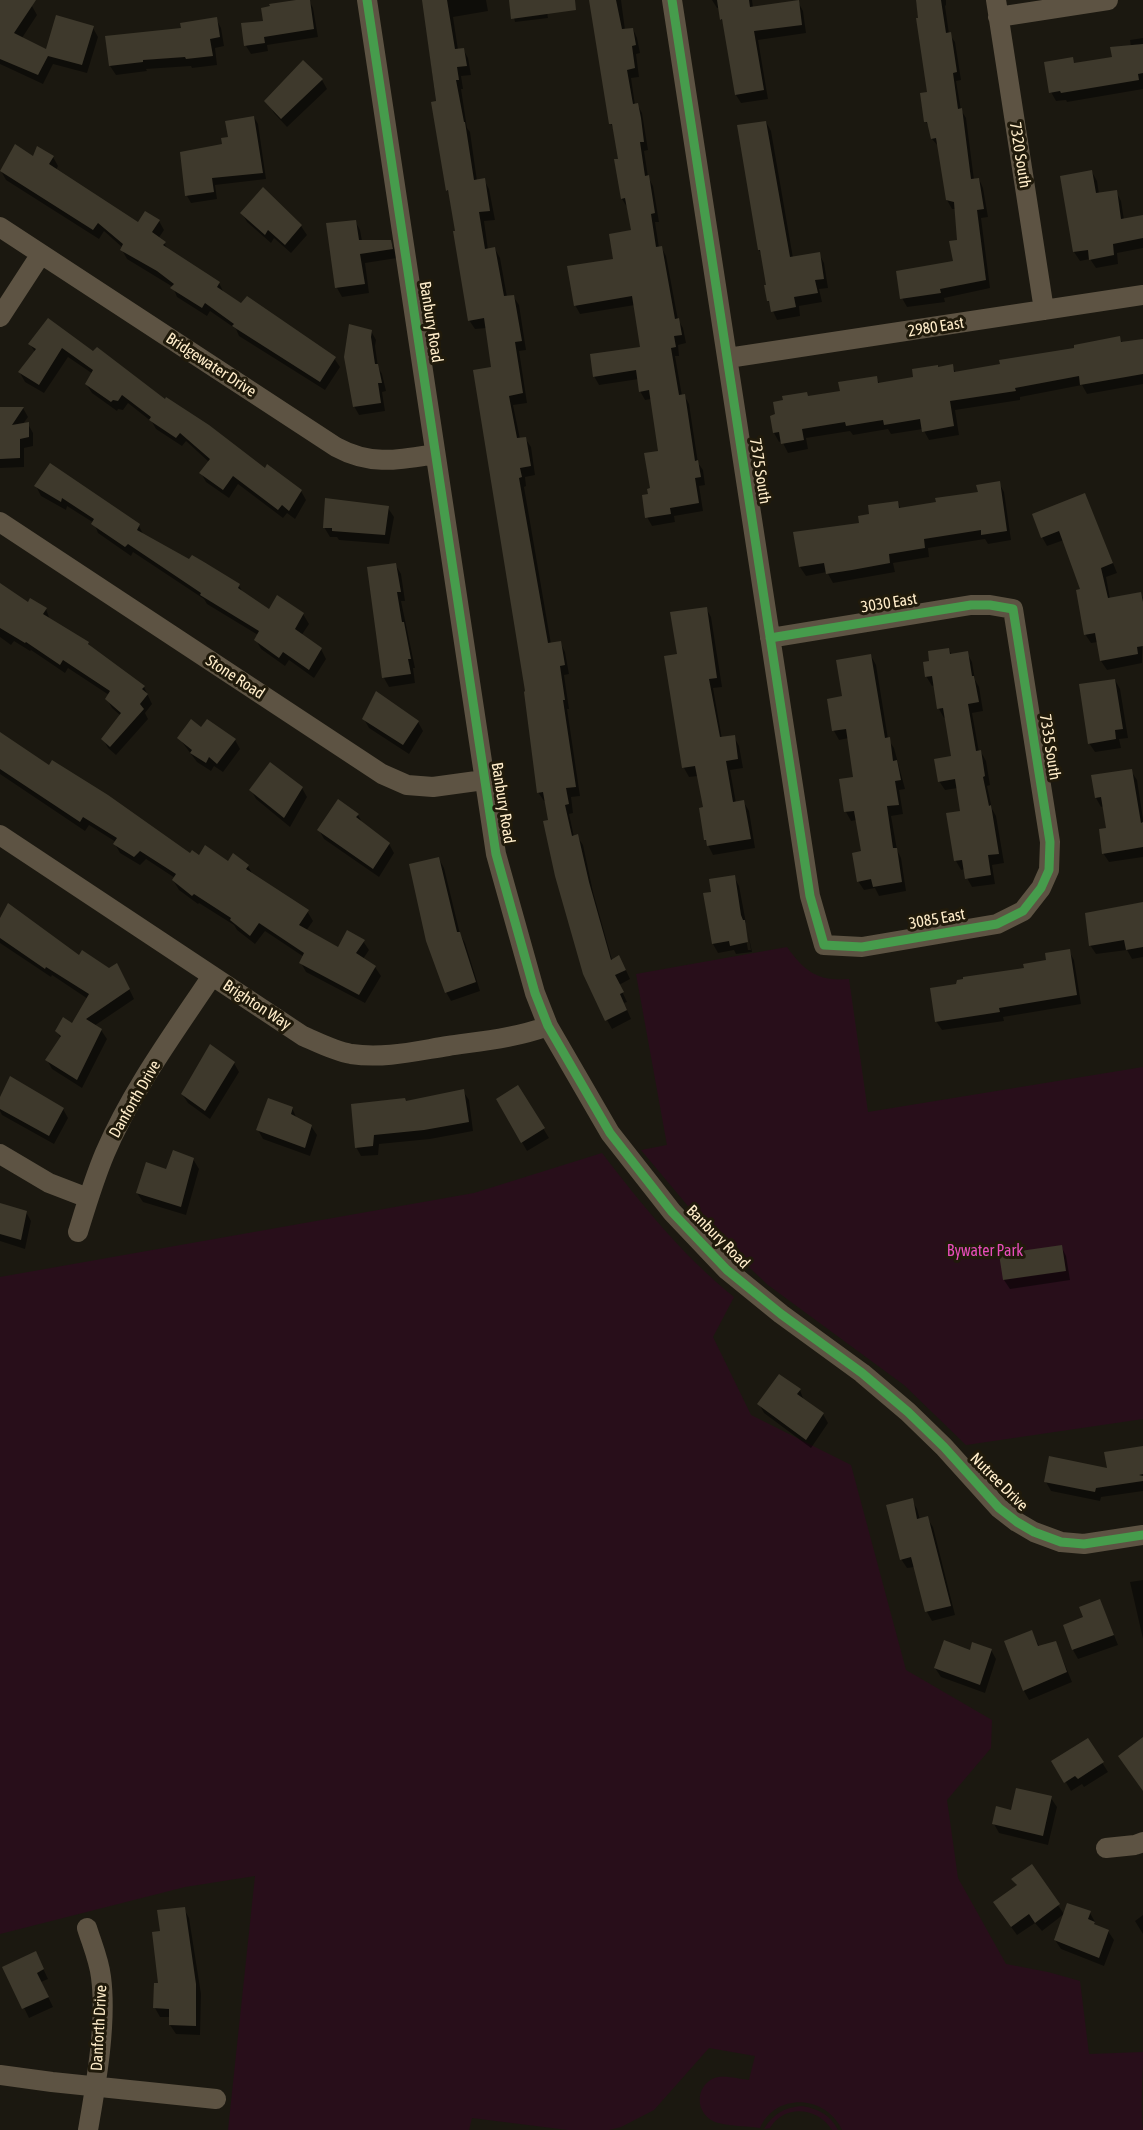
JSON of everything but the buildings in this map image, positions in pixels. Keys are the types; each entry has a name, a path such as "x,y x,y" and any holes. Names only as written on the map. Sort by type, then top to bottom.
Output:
{"street":[{"name":"Banbury Road","path":"367,0 496,854 515,928 548,1026 610,1133 680,1221 727,1270 781,1314 862,1373 908,1412 944,1447"},
{"name":"7375 South","path":"672,0 810,896 824,945"},
{"path":"997,8 1108,0"},
{"name":"7320 South","path":"997,8 1044,310"},
{"name":"Bridgewater Drive","path":"0,227 352,456 388,461 435,454"},
{"path":"0,317 42,254"},
{"name":"2980 East","path":"728,358 1143,295"},
{"name":"Stone Road","path":"0,522 382,774 407,784 433,787 484,780"},
{"name":"3030 East","path":"770,638 971,605 990,605 1013,609"},
{"name":"7335 South","path":"1013,609 1050,842 1049,870 1041,888"},
{"name":"Brighton Way","path":"0,835 303,1036 326,1047 349,1054 396,1055 523,1035 548,1026"},
{"name":"3085 East","path":"824,945 862,947 998,924 1023,911 1041,888"},
{"name":"Danforth Drive","path":"78,1232 105,1153 140,1086 212,976"},
{"path":"0,1154 49,1183 88,1198"},
{"name":"Nutree Drive","path":"944,1447 999,1508 1034,1532 1061,1542 1084,1544 1143,1534"},
{"path":"1106,1848 1143,1842"},
{"name":"Danforth Drive","path":"87,1928 101,1976 103,1998 95,2086 88,2130"},
{"path":"0,2075 216,2099"}],"green space":[{"name":"Bywater Park","path":"787,947 800,963 820,977 849,979 868,1112 1143,1067 1143,1419 966,1445 904,1385 768,1285 703,1224 641,1150 667,1145 636,974"},
{"path":"602,1153 680,1247 734,1297 713,1337 751,1415 851,1465 906,1670 992,1720 991,1748 947,1800 958,1878 1006,1964 1080,1981 1089,2054 1143,2052 1143,2130 842,2130 835,2118 825,2110 813,2104 801,2102 777,2108 767,2116 760,2128 723,2124 713,2121 703,2112 700,2094 706,2083 712,2079 725,2077 749,2080 755,2056 709,2048 654,2110 621,2127 609,2130 568,2130 472,2118 469,2130 228,2130 255,1876 185,1887 0,1934 0,1277 474,1193"},
{"path":"802,2106 823,2114 838,2130 832,2130 818,2117 801,2111 784,2115 770,2128 764,2129 780,2112"}],"cycle path":[{"path":"367,0 496,854 535,993 548,1026 610,1133 672,1212 727,1270 781,1314 862,1373 908,1412 944,1447 999,1508 1034,1532 1061,1542 1084,1544 1143,1535"},
{"path":"672,0 810,896 824,945 862,947 997,924 1023,911 1041,888 1049,870 1050,842 1013,609 990,605 971,605 770,638"}]}
